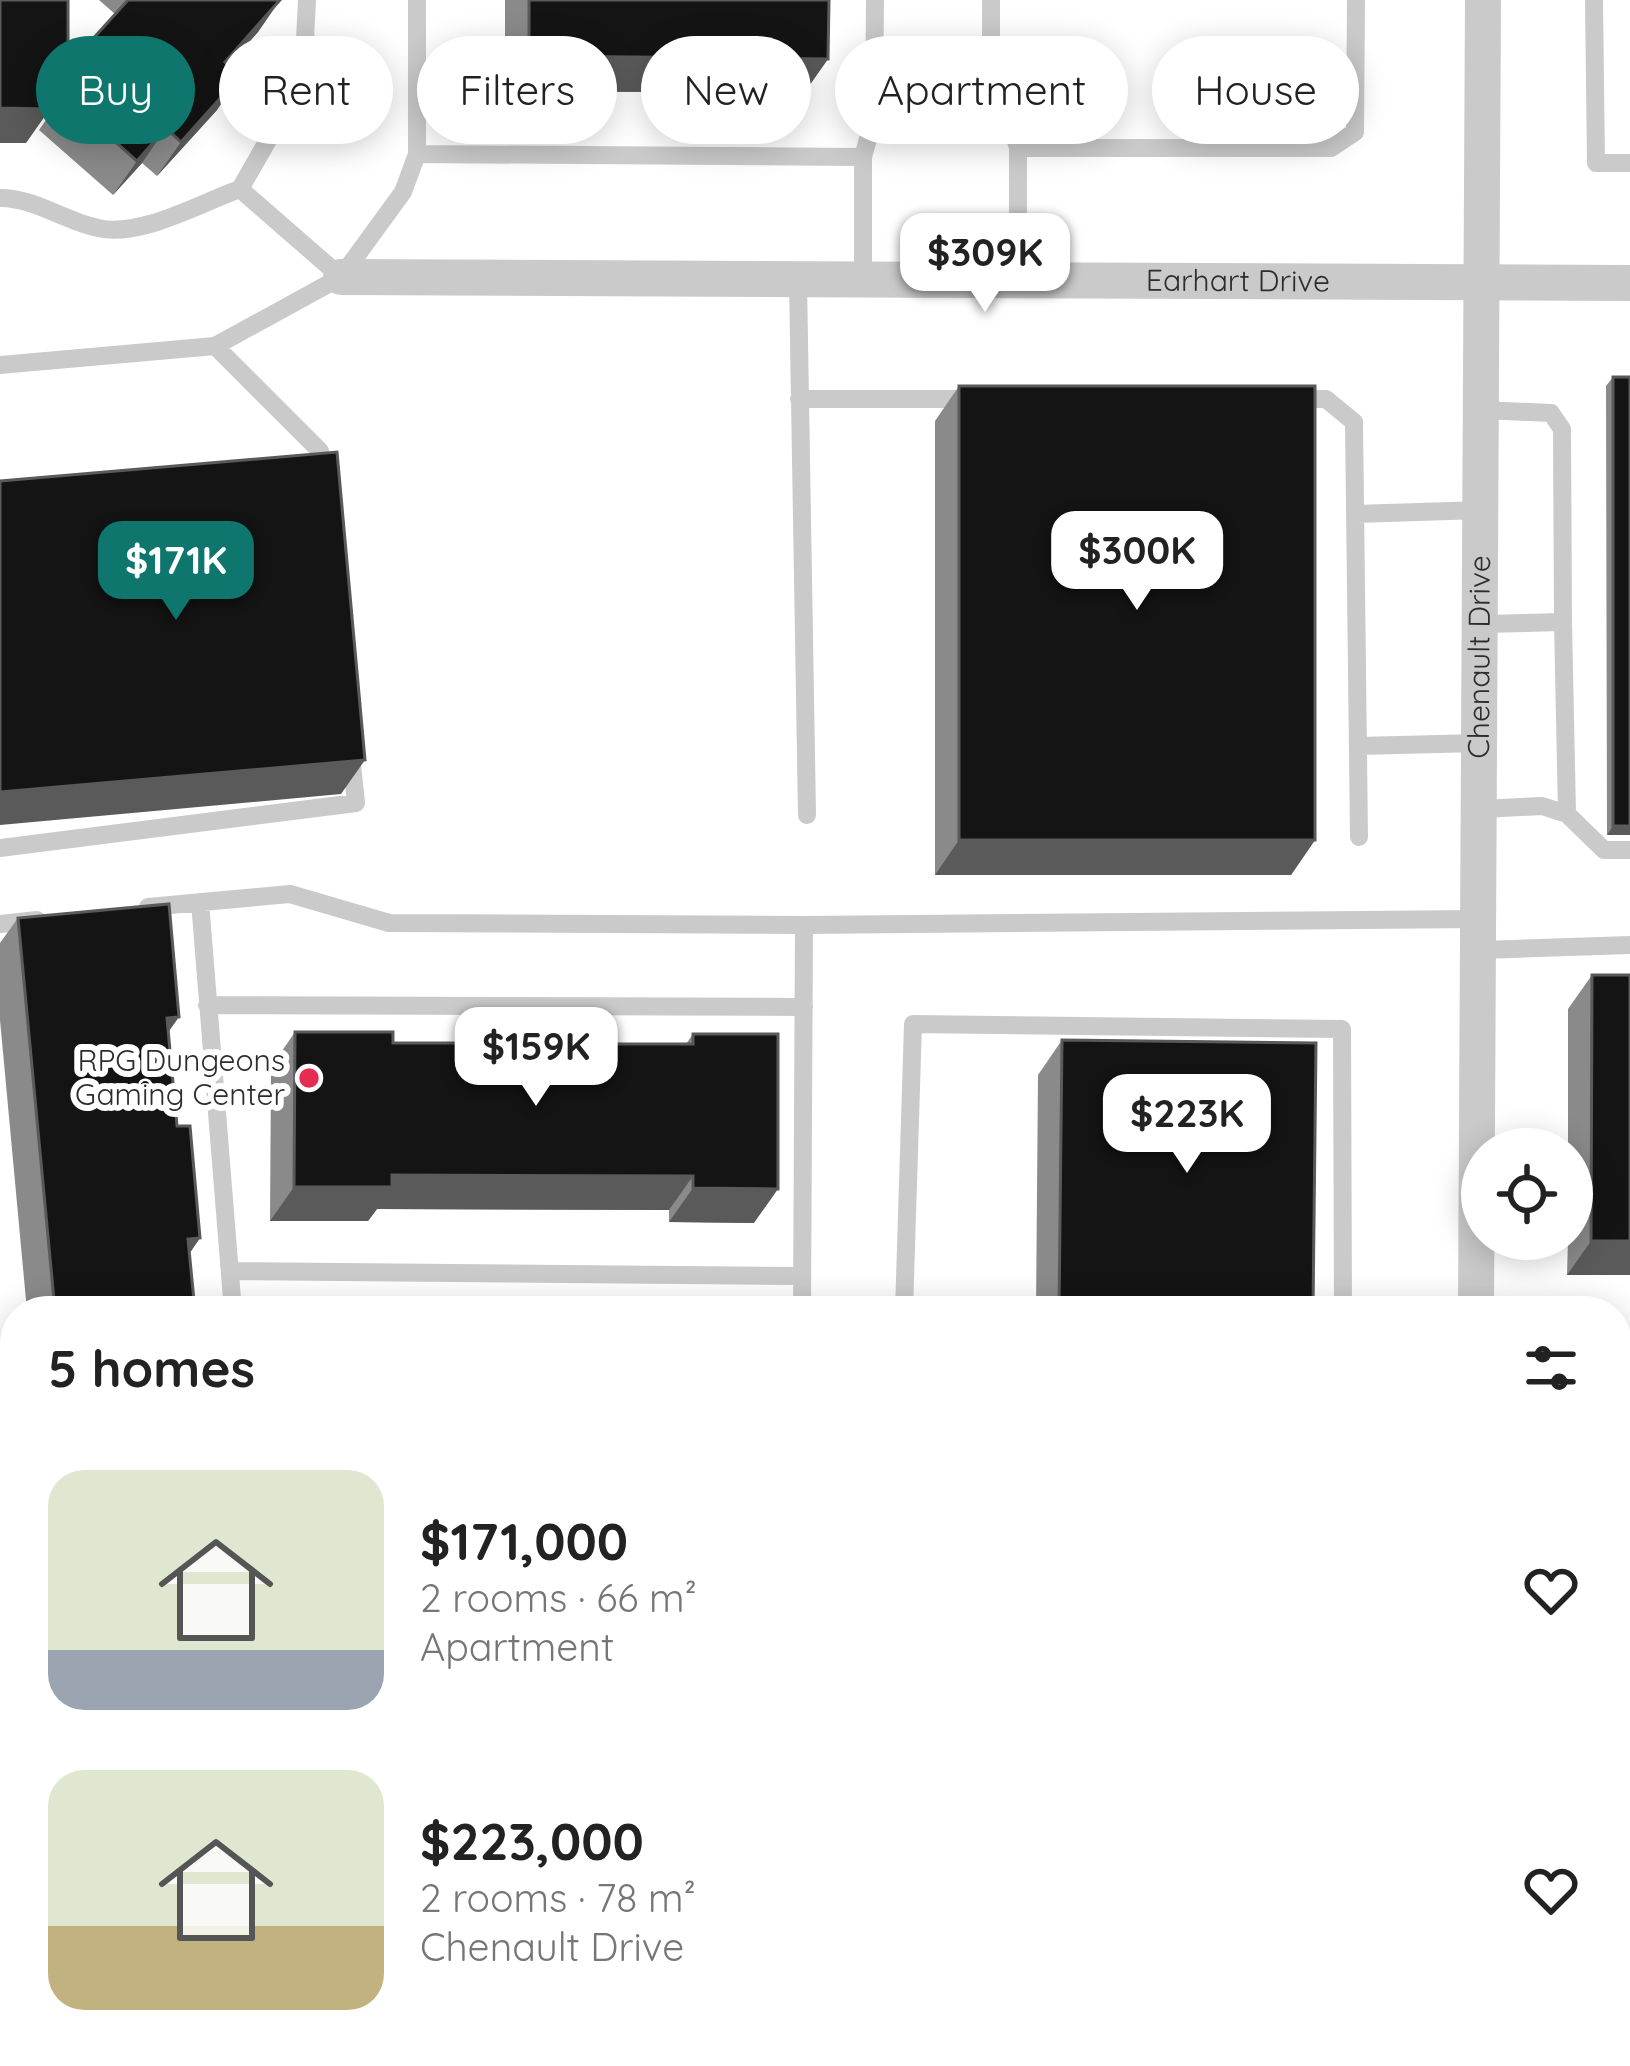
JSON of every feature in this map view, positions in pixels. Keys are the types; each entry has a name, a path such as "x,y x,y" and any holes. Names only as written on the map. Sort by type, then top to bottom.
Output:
{"street":[{"name":"Chenault Drive","path":"1476,1296 1483,0"},
{"name":"Earhart Drive","path":"341,277 1630,283"}],"lane":[{"path":"0,198 16,198 101,230 130,228 240,189 303,79 307,0"},
{"path":"0,365 214,346 341,277 403,191 417,154 418,0"},
{"path":"863,280 862,157 874,117 874,0"},
{"path":"992,0 992,56 1018,148 1018,278"},
{"path":"1018,148 1331,148 1355,132 1356,0"},
{"path":"1594,0 1596,164 1630,164"},
{"path":"417,154 862,157"},
{"path":"240,189 341,277"},
{"path":"798,280 807,815"},
{"path":"214,346 320,451 325,498"},
{"path":"799,399 991,399"},
{"path":"1278,399 1326,399 1354,422 1359,838"},
{"path":"1482,410 1551,413 1562,429 1567,814"},
{"path":"1354,514 1482,510"},
{"path":"1483,624 1563,622"},
{"path":"0,848 356,803 349,733"},
{"path":"1358,746 1480,743"},
{"path":"1481,809 1542,806 1567,814 1604,850 1630,850"},
{"path":"133,909 290,894 389,923 1480,935 1630,945"},
{"path":"200,902 232,1296"},
{"path":"0,924 67,916"},
{"path":"802,1296 804,926"},
{"path":"207,1005 804,1007"},
{"path":"904,1296 913,1024 1342,1029 1342,1296"},
{"path":"230,1271 802,1276"}],"building":[{"path":"0,0 68,0 68,36 36,36 36,109 0,108"},
{"path":"128,0 280,0 248,36 219,36 219,100 195,126 195,36 95,36"},
{"path":"529,0 829,0 828,59 811,59 811,36 641,36 641,57 617,57 617,36 529,36"},
{"path":"118,144 152,144 137,161"},
{"path":"1613,377 1630,377 1630,826 1613,826"},
{"path":"959,386 1315,386 1315,840 959,840"},
{"path":"337,452 365,760 0,792 0,481"},
{"path":"169,904 179,1017 167,1018 177,1126 190,1126 200,1238 188,1239 194,1296 54,1296 18,918"},
{"path":"1592,975 1630,975 1630,1241 1593,1241"},
{"path":"295,1032 393,1032 393,1043 494,1043 494,1033 594,1033 594,1044 693,1044 693,1034 778,1034 778,1189 693,1188 693,1176 392,1175 392,1187 294,1187"},
{"path":"1062,1040 1316,1043 1313,1296 1059,1296"}],"place":[{"name":"RPG Dungeons Gaming Center","path":"309,1078"}]}
